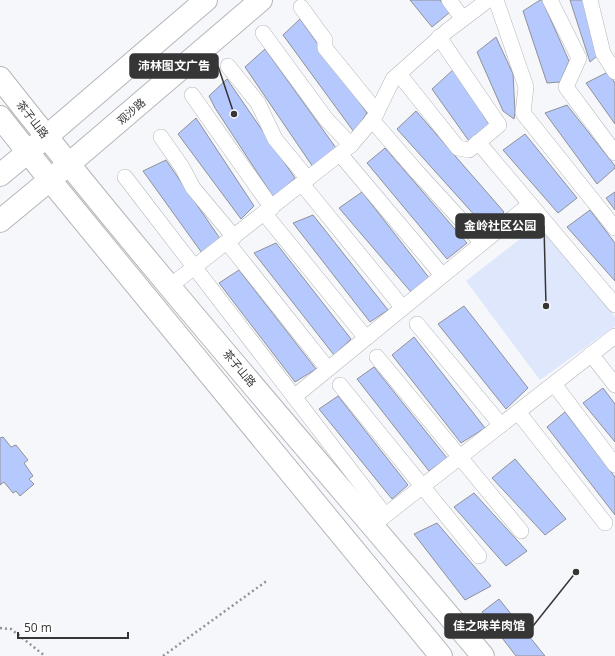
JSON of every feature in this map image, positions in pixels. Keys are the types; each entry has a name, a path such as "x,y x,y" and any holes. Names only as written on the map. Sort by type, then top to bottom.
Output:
{"main road":[{"path":"0,175 206,0"},
{"name":"观沙路","path":"0,220 69,164 261,0"},
{"name":"茶子山路","path":"0,78 46,137 170,286 379,520 484,656"},
{"path":"0,117 27,152 441,656"}],"street":[{"path":"448,0 463,19"},
{"path":"170,286 346,150 375,116 393,79 439,38 488,0"},
{"path":"496,0 526,86 523,113 615,228"},
{"path":"550,0 579,58 566,87 615,153"},
{"path":"590,0 604,53 615,72"},
{"path":"301,7 325,40 325,48 418,174 482,243"},
{"path":"263,33 326,119 346,150 442,275"},
{"path":"399,74 458,148 469,150 499,125 439,38"},
{"path":"228,66 258,103 275,139 305,182 403,308"},
{"path":"192,95 268,210 366,338"},
{"path":"161,137 182,167 194,188 231,240 328,369"},
{"path":"478,142 615,305"},
{"path":"126,177 294,397 379,520 615,336"},
{"path":"294,397 530,204"},
{"path":"417,324 501,425"},
{"path":"591,354 615,385"},
{"path":"377,357 459,458 521,531"},
{"path":"554,384 615,465"},
{"path":"340,385 479,556"},
{"path":"518,412 605,523"}],"path":[{"path":"163,656 268,580"},
{"path":"0,628 11,629 45,656"}],"shaded area":[{"path":"529,232 545,232 600,296 615,317 615,326 540,380 466,281"}],"building":[{"path":"410,0 440,0 450,12 432,27"},
{"path":"542,0 569,61 560,82 547,83 523,11"},
{"path":"570,0 583,0 597,56 590,62"},
{"path":"300,19 367,113 354,132 283,35"},
{"path":"496,37 513,74 514,119 503,111 477,52"},
{"path":"265,49 336,148 313,167 245,67"},
{"path":"454,69 490,126 469,141 432,89"},
{"path":"608,72 615,83 615,124 586,83"},
{"path":"227,79 295,178 274,198 215,108 209,96"},
{"path":"567,105 615,166 615,168 597,184 545,113"},
{"path":"416,111 504,212 487,229 397,129"},
{"path":"196,118 254,206 241,219 178,134"},
{"path":"525,134 577,198 558,213 503,150"},
{"path":"385,148 467,243 447,259 367,163"},
{"path":"166,160 221,240 202,253 143,171"},
{"path":"362,192 430,279 411,292 339,208"},
{"path":"615,192 615,210 606,198"},
{"path":"590,210 615,243 615,281 567,227"},
{"path":"313,215 388,310 370,322 293,223"},
{"path":"276,243 351,339 334,355 254,253"},
{"path":"239,270 316,369 295,382 219,283"},
{"path":"464,306 528,388 506,409 438,324"},
{"path":"414,337 485,428 461,443 392,355"},
{"path":"374,367 447,458 429,471 357,379"},
{"path":"603,388 615,404 615,442 583,403"},
{"path":"338,396 408,485 392,499 319,409"},
{"path":"565,412 615,477 615,515 547,427"},
{"path":"3,437 11,447 16,445 28,460 24,463 33,476 29,479 34,484 20,496 16,491 13,493 4,482 0,485 0,438"},
{"path":"515,459 566,519 545,535 492,478"},
{"path":"474,493 527,551 506,566 454,507"},
{"path":"437,523 491,586 465,600 414,534"},
{"path":"499,599 545,656 516,656 482,612"}],"place":[{"name":"沛林图文广告","path":"234,114"},
{"name":"金岭社区公园","path":"546,306"},
{"name":"佳之味羊肉馆","path":"576,572"}]}
